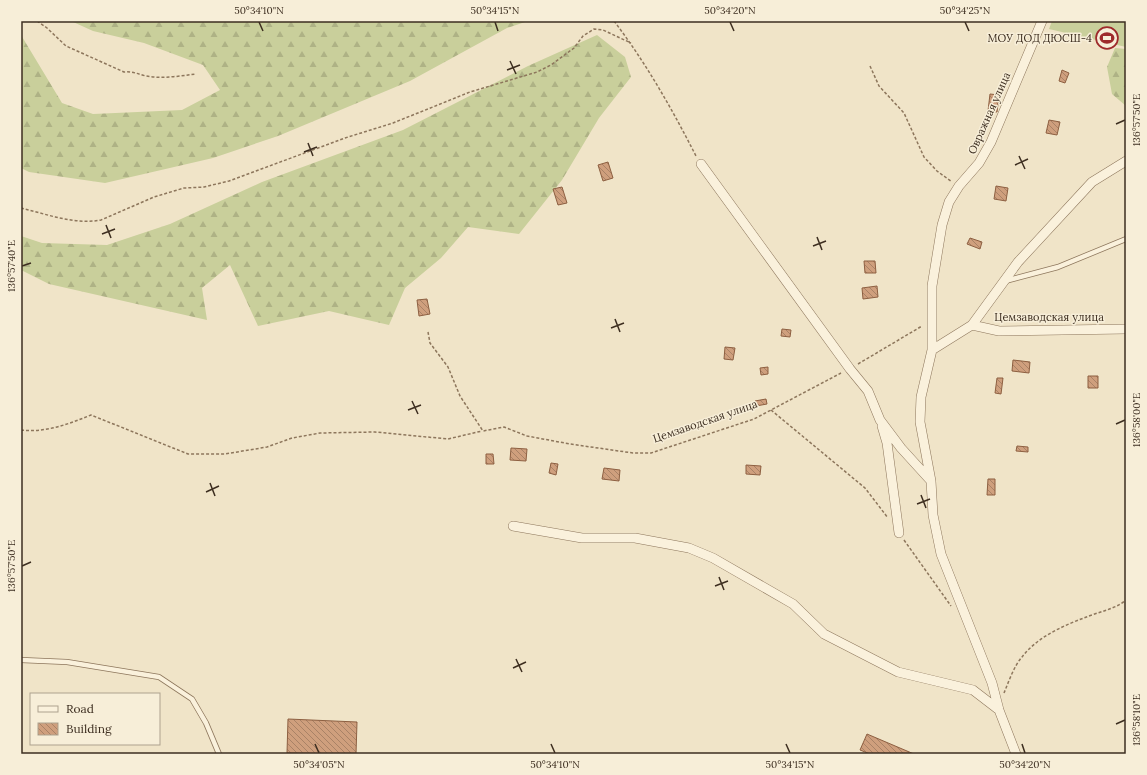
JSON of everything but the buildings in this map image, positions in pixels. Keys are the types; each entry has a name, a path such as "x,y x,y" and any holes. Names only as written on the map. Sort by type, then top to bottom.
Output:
{"street":[{"name":"Овражная улица","path":"1016,754 999,710 992,683 941,554 933,515 931,481 920,422 921,397 932,350 932,286 942,225 949,202 959,186 979,164 991,142 1042,21"},
{"path":"932,350 972,325 1018,262 1092,182 1126,161"},
{"path":"701,164 850,369 868,391 880,420 887,443 899,533"},
{"name":"Цемзаводская улица","path":"972,325 999,331 1126,329"},
{"path":"880,420 901,448 931,481"},
{"path":"513,526 582,538 635,538 689,548 713,558 793,604 824,634 898,672 973,690 999,710"}],"lane":[{"path":"1003,281 1058,267 1126,239"},
{"path":"21,660 67,662 159,677 192,699 206,724 218,754"}],"path":[{"path":"37,21 47,28 66,46 124,72 131,71 146,76 160,77 196,74"},
{"path":"614,21 631,43 669,103 701,164"},
{"path":"21,208 70,220 92,222 101,220 154,197 184,188 204,187 228,181 344,138 393,123 470,92 537,72 574,48 583,36 594,29 603,30 631,43"},
{"path":"870,66 879,86 904,113 924,157 937,171 959,186"},
{"name":"Цемзаводская улица","path":"21,430 42,430 57,427 92,415 188,454 225,454 260,449 292,438 320,433 375,432 448,439 483,430 504,427 527,436 570,444 633,453 651,453 754,419 850,369 932,320"},
{"path":"428,332 430,342 448,367 460,396 483,430"},
{"path":"771,410 865,488 952,608"},
{"path":"1004,694 1021,657 1037,642 1057,629 1108,610 1126,600"}],"green space":[{"path":"71,21 528,21 507,28 410,81 278,136 213,158 105,183 29,172 21,168 21,35 62,103 93,114 182,110 220,90 203,65 144,43 93,31"},
{"name":"МОУ ДОД ДЮСШ-4","path":"1052,21 1126,21 1126,47 1049,29"},
{"path":"597,35 625,57 631,77 599,118 562,180 519,234 468,227 441,258 405,288 389,325 329,311 258,326 230,265 202,288 207,320 49,284 21,270 21,236 42,243 107,245 170,224 262,182 403,130 528,66"},
{"path":"1115,48 1126,49 1126,106 1112,94 1107,67"}],"place":[{"name":"МОУ ДОД ДЮСШ-4","path":"1107,38"}]}
